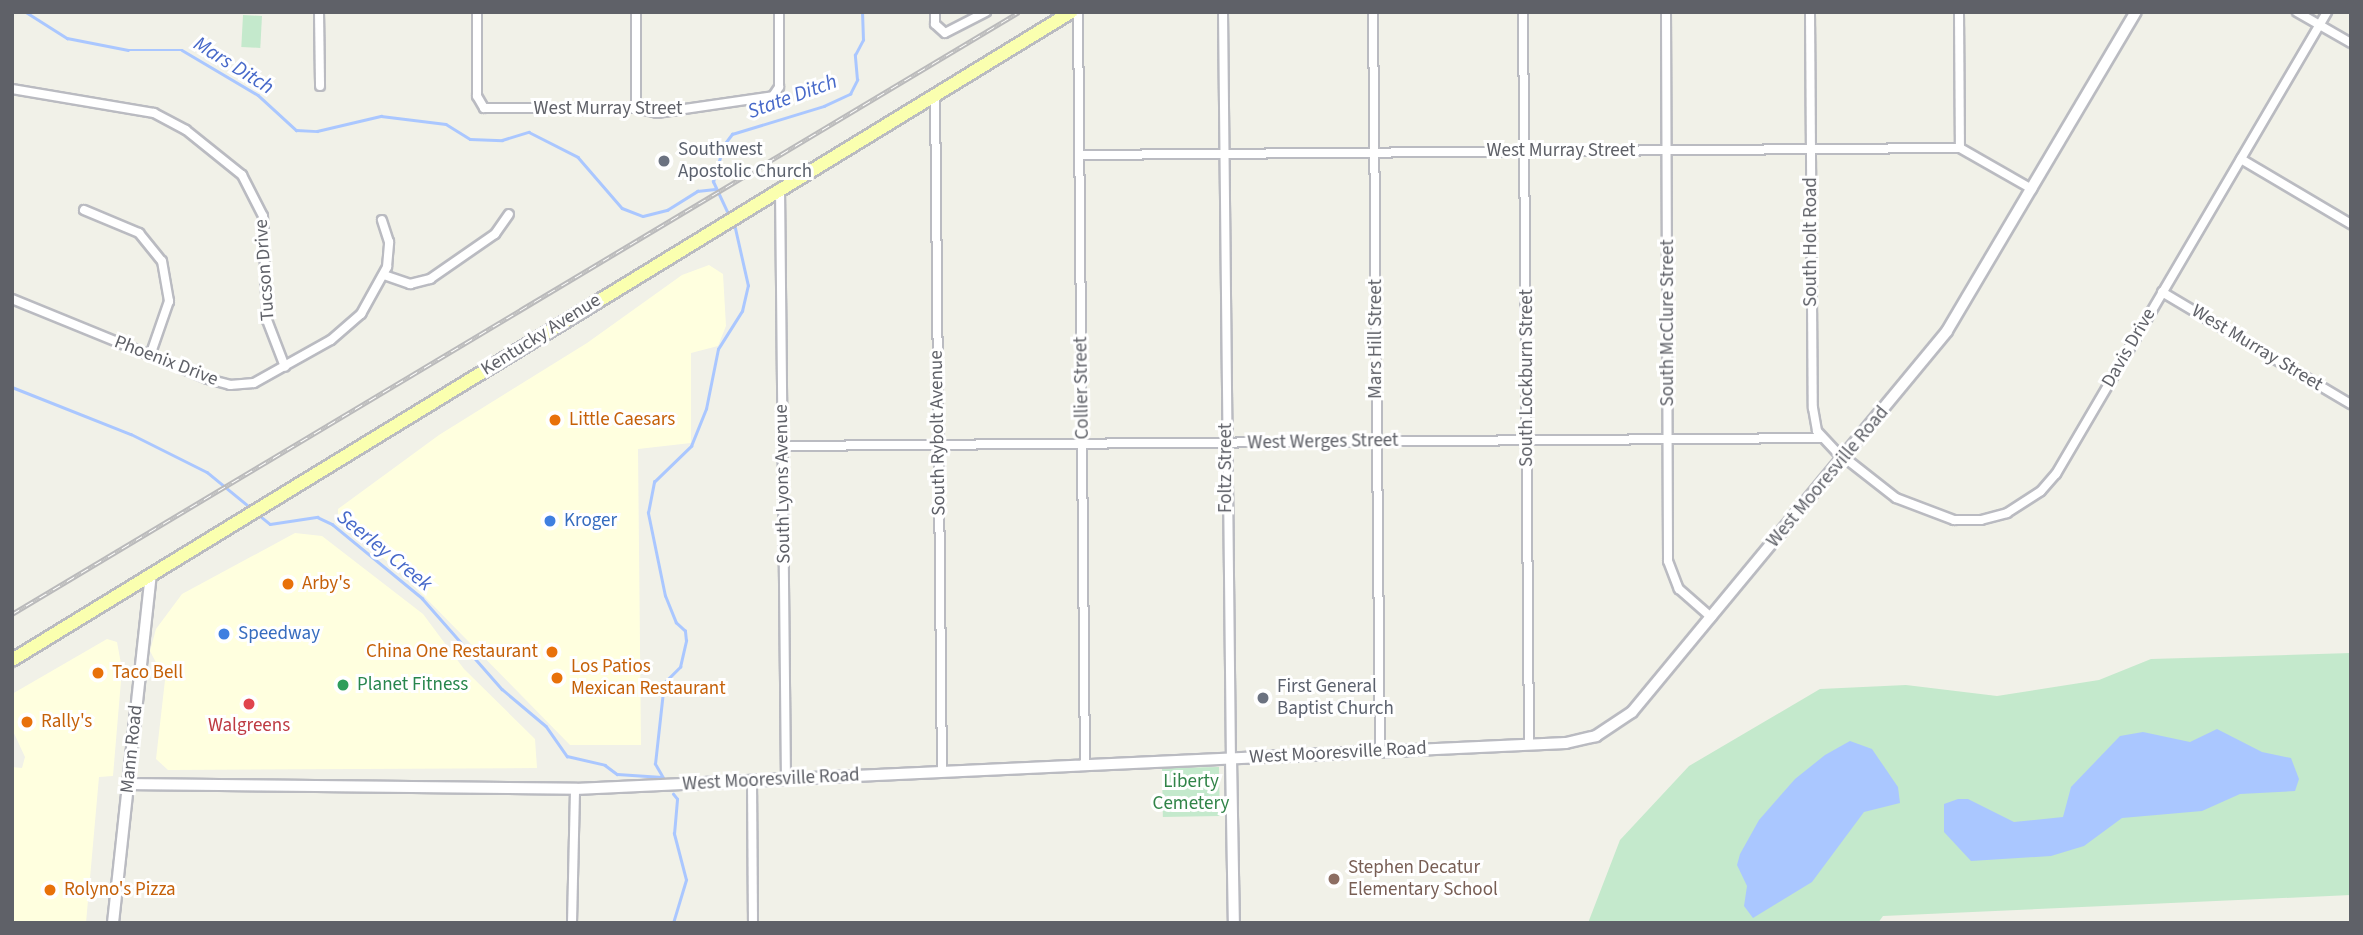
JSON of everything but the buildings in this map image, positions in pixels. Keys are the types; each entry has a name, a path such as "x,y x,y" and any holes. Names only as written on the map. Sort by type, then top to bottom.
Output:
{"main road":[{"name":"Kentucky Avenue","path":"12,660 1071,12"},
{"name":"West Mooresville Road","path":"128,784 575,789 1529,744 1587,739 1617,725 1844,459 1952,323 2136,12"},
{"name":"Mann Road","path":"113,923 151,575"},
{"name":"Foltz Street","path":"1231,758 1234,923"}],"street":[{"path":"319,12 320,86"},
{"name":"West Murray Street","path":"477,12 477,96 484,108 636,108 657,113 773,96 779,87 779,12"},
{"path":"636,12 636,108"},
{"path":"935,12 941,31 952,33 986,12"},
{"name":"Collier Street","path":"1078,12 1085,765"},
{"name":"Foltz Street","path":"1223,12 1225,443 1231,758"},
{"name":"Mars Hill Street","path":"1373,12 1380,751"},
{"name":"South Lockburn Street","path":"1523,12 1529,744"},
{"name":"South McClure Street","path":"1666,12 1668,563 1679,589 1711,617"},
{"name":"South Holt Road","path":"1810,12 1813,401 1821,438"},
{"path":"1959,12 1960,148 2032,189"},
{"path":"2297,12 2351,43"},
{"name":"Davis Drive","path":"1844,459 1882,490 1933,515 1975,521 2015,509 2056,474 2327,12"},
{"name":"Tucson Drive","path":"12,89 154,113 186,130 242,176 263,216 267,320 285,367"},
{"name":"South Rybolt Avenue","path":"934,94 942,771"},
{"name":"West Murray Street","path":"1080,155 1960,148"},
{"path":"2241,159 2351,224"},
{"name":"South Lyons Avenue","path":"780,188 786,779"},
{"path":"84,210 139,233 162,261 169,301 150,356"},
{"path":"382,219 390,246 384,275 410,284 430,279 495,234 509,214"},
{"name":"Phoenix Drive","path":"12,299 150,356 230,385 262,380 352,324 384,275"},
{"name":"West Murray Street","path":"2162,292 2351,404"},
{"path":"1821,438 1844,459"},
{"name":"West Werges Street","path":"783,446 1821,438"},
{"path":"752,781 753,923"},
{"path":"572,923 575,789"}],"shaded area":[{"path":"709,265 723,274 726,326 718,346 691,353 691,443 638,449 641,745 570,745 412,584 338,517 338,509 439,435 587,343 682,275"},
{"path":"295,533 322,536 423,614 464,669 535,739 537,768 168,770 156,759 165,680 150,651 156,629 182,594"},
{"path":"107,639 117,642 122,669 113,776 99,777 86,923 12,923 12,767 22,768 25,757 12,729 12,694"}],"green space":[{"path":"243,15 262,16 260,48 241,47"},
{"path":"2351,653 2351,895 1883,916 1878,923 1588,923 1620,840 1689,766 1820,689 1906,685 1997,696 2099,680 2151,659"},
{"name":"Liberty Cemetery","path":"1219,767 1220,816 1163,817 1162,768"}],"water":[{"path":"2217,729 2262,752 2291,758 2299,779 2295,791 2240,794 2202,811 2122,818 2084,846 2051,856 1971,861 1944,832 1944,804 1958,799 1968,799 2014,822 2063,817 2071,787 2120,736 2143,732 2190,742"},
{"path":"1850,741 1872,749 1898,787 1900,803 1864,812 1812,882 1753,918 1744,906 1747,886 1737,865 1740,854 1759,820 1795,779 1825,755"}],"waterway":[{"name":"Mars Ditch","path":"26,12 67,38 128,50 182,50 258,95 296,130 317,131 381,116 446,124 470,139 502,140 529,132 578,157 622,208 643,216 667,210 697,191 715,189"},
{"name":"State Ditch","path":"729,216 713,182 723,146 732,134 824,106 850,94 857,80 855,55 863,40 862,12"},
{"name":"State Ditch","path":"663,778 655,764 664,683 680,667 686,641 685,631 676,623 665,596 648,513 654,482 691,446 706,409 718,349 742,311 748,286 734,224"},
{"name":"Seerley Creek","path":"12,387 131,434 207,472 251,508"},
{"name":"Seerley Creek","path":"259,515 270,524 317,517 332,524 422,598 502,689 546,726 567,756 605,765 617,774 662,777"},
{"name":"State Ditch","path":"673,794 677,799 674,834 686,880 673,923"}],"railway":[{"path":"12,614 1019,12"}],"place":[{"name":"Southwest Apostolic Church","path":"664,161"},
{"name":"Little Caesars","path":"555,420"},
{"name":"Kroger","path":"550,521"},
{"name":"Arby's","path":"288,584"},
{"name":"Speedway","path":"224,634"},
{"name":"China One Restaurant","path":"552,652"},
{"name":"Taco Bell","path":"98,673"},
{"name":"Los Patios Mexican Restaurant","path":"557,678"},
{"name":"Planet Fitness","path":"343,685"},
{"name":"First General Baptist Church","path":"1263,698"},
{"name":"Walgreens","path":"249,704"},
{"name":"Rally's","path":"27,722"},
{"name":"Stephen Decatur Elementary School","path":"1334,879"},
{"name":"Rolyno's Pizza","path":"50,890"}]}
